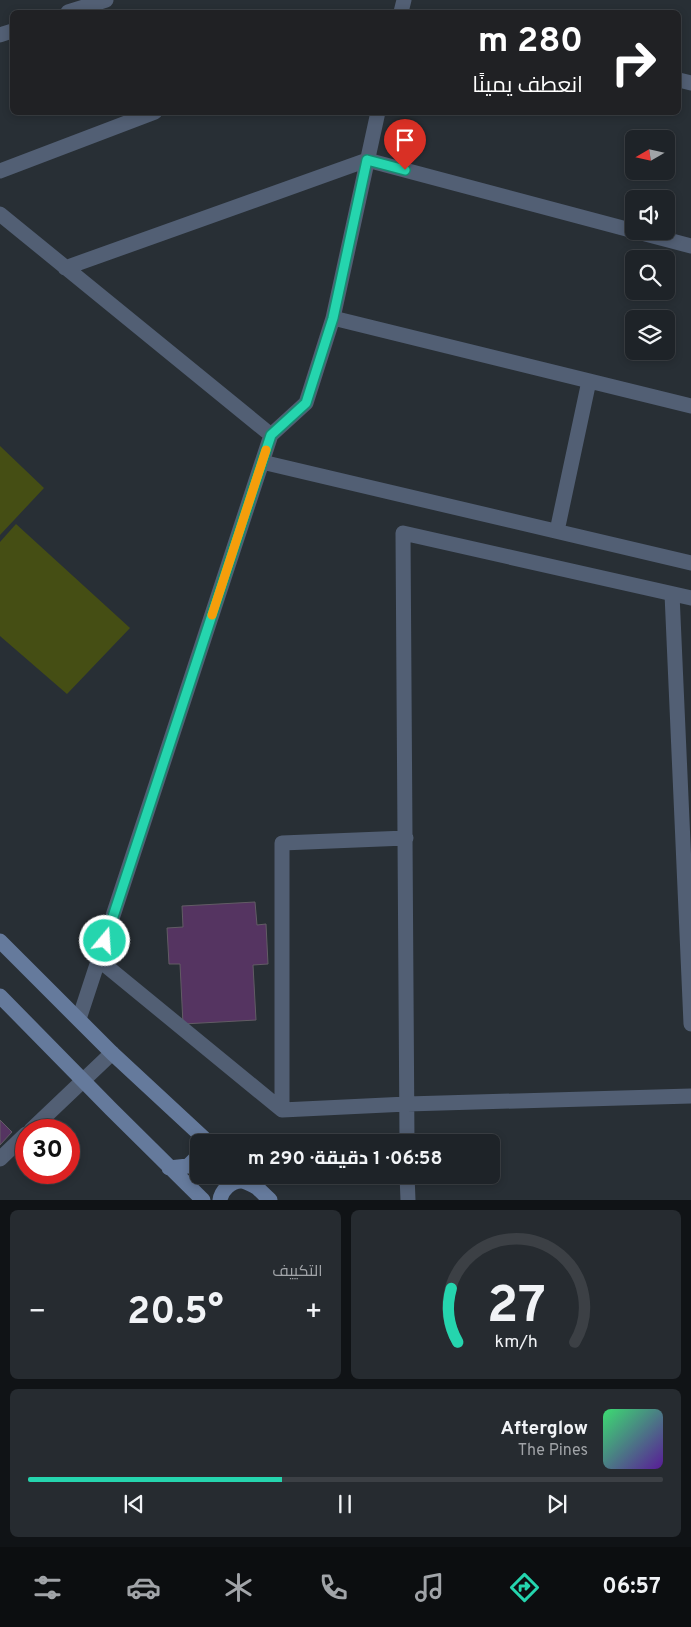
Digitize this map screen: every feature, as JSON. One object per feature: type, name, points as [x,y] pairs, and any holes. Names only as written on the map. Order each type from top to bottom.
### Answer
[{"type":"street","points":[[74,10],[106,0]]},
{"type":"street","points":[[0,171],[147,115]]},
{"type":"street","points":[[79,1019],[271,435],[306,403],[333,318],[377,115]]},
{"type":"street","points":[[65,268],[367,160],[625,229]]},
{"type":"street","points":[[0,214],[271,435]]},
{"type":"street","points":[[668,240],[691,246]]},
{"type":"street","points":[[333,318],[691,406]]},
{"type":"street","points":[[557,531],[589,381]]},
{"type":"street","points":[[262,462],[691,563]]},
{"type":"street","points":[[407,1134],[404,533],[691,598]]},
{"type":"street","points":[[672,594],[691,1024]]},
{"type":"street","points":[[282,1110],[282,843],[406,838]]},
{"type":"street","points":[[0,941],[195,1134]]},
{"type":"street","points":[[99,960],[282,1110],[407,1104],[691,1096]]},
{"type":"street","points":[[0,996],[169,1168],[203,1200]]},
{"type":"street","points":[[43,1119],[112,1053]]},
{"type":"street","points":[[0,1159],[15,1145]]},
{"type":"street","points":[[169,1168],[188,1166],[190,1164]]},
{"type":"street","points":[[220,1200],[220,1196],[230,1184],[241,1181],[256,1187]]},
{"type":"street","points":[[253,1184],[270,1200]]},
{"type":"street","points":[[408,1184],[408,1200]]},
{"type":"green space","points":[[0,446],[44,488],[0,535]]},
{"type":"green space","points":[[16,524],[130,628],[67,694],[0,636],[0,542]]},
{"type":"building","points":[[255,902],[257,925],[266,924],[268,964],[253,965],[256,1020],[183,1024],[180,964],[169,964],[167,928],[183,927],[182,906]]},
{"type":"building","points":[[0,1120],[12,1132],[0,1145]]},
{"type":"slow traffic","points":[[212,615],[266,450]]},
{"type":"route","points":[[105,941],[271,435],[306,403],[333,318],[367,160],[405,170]]}]
